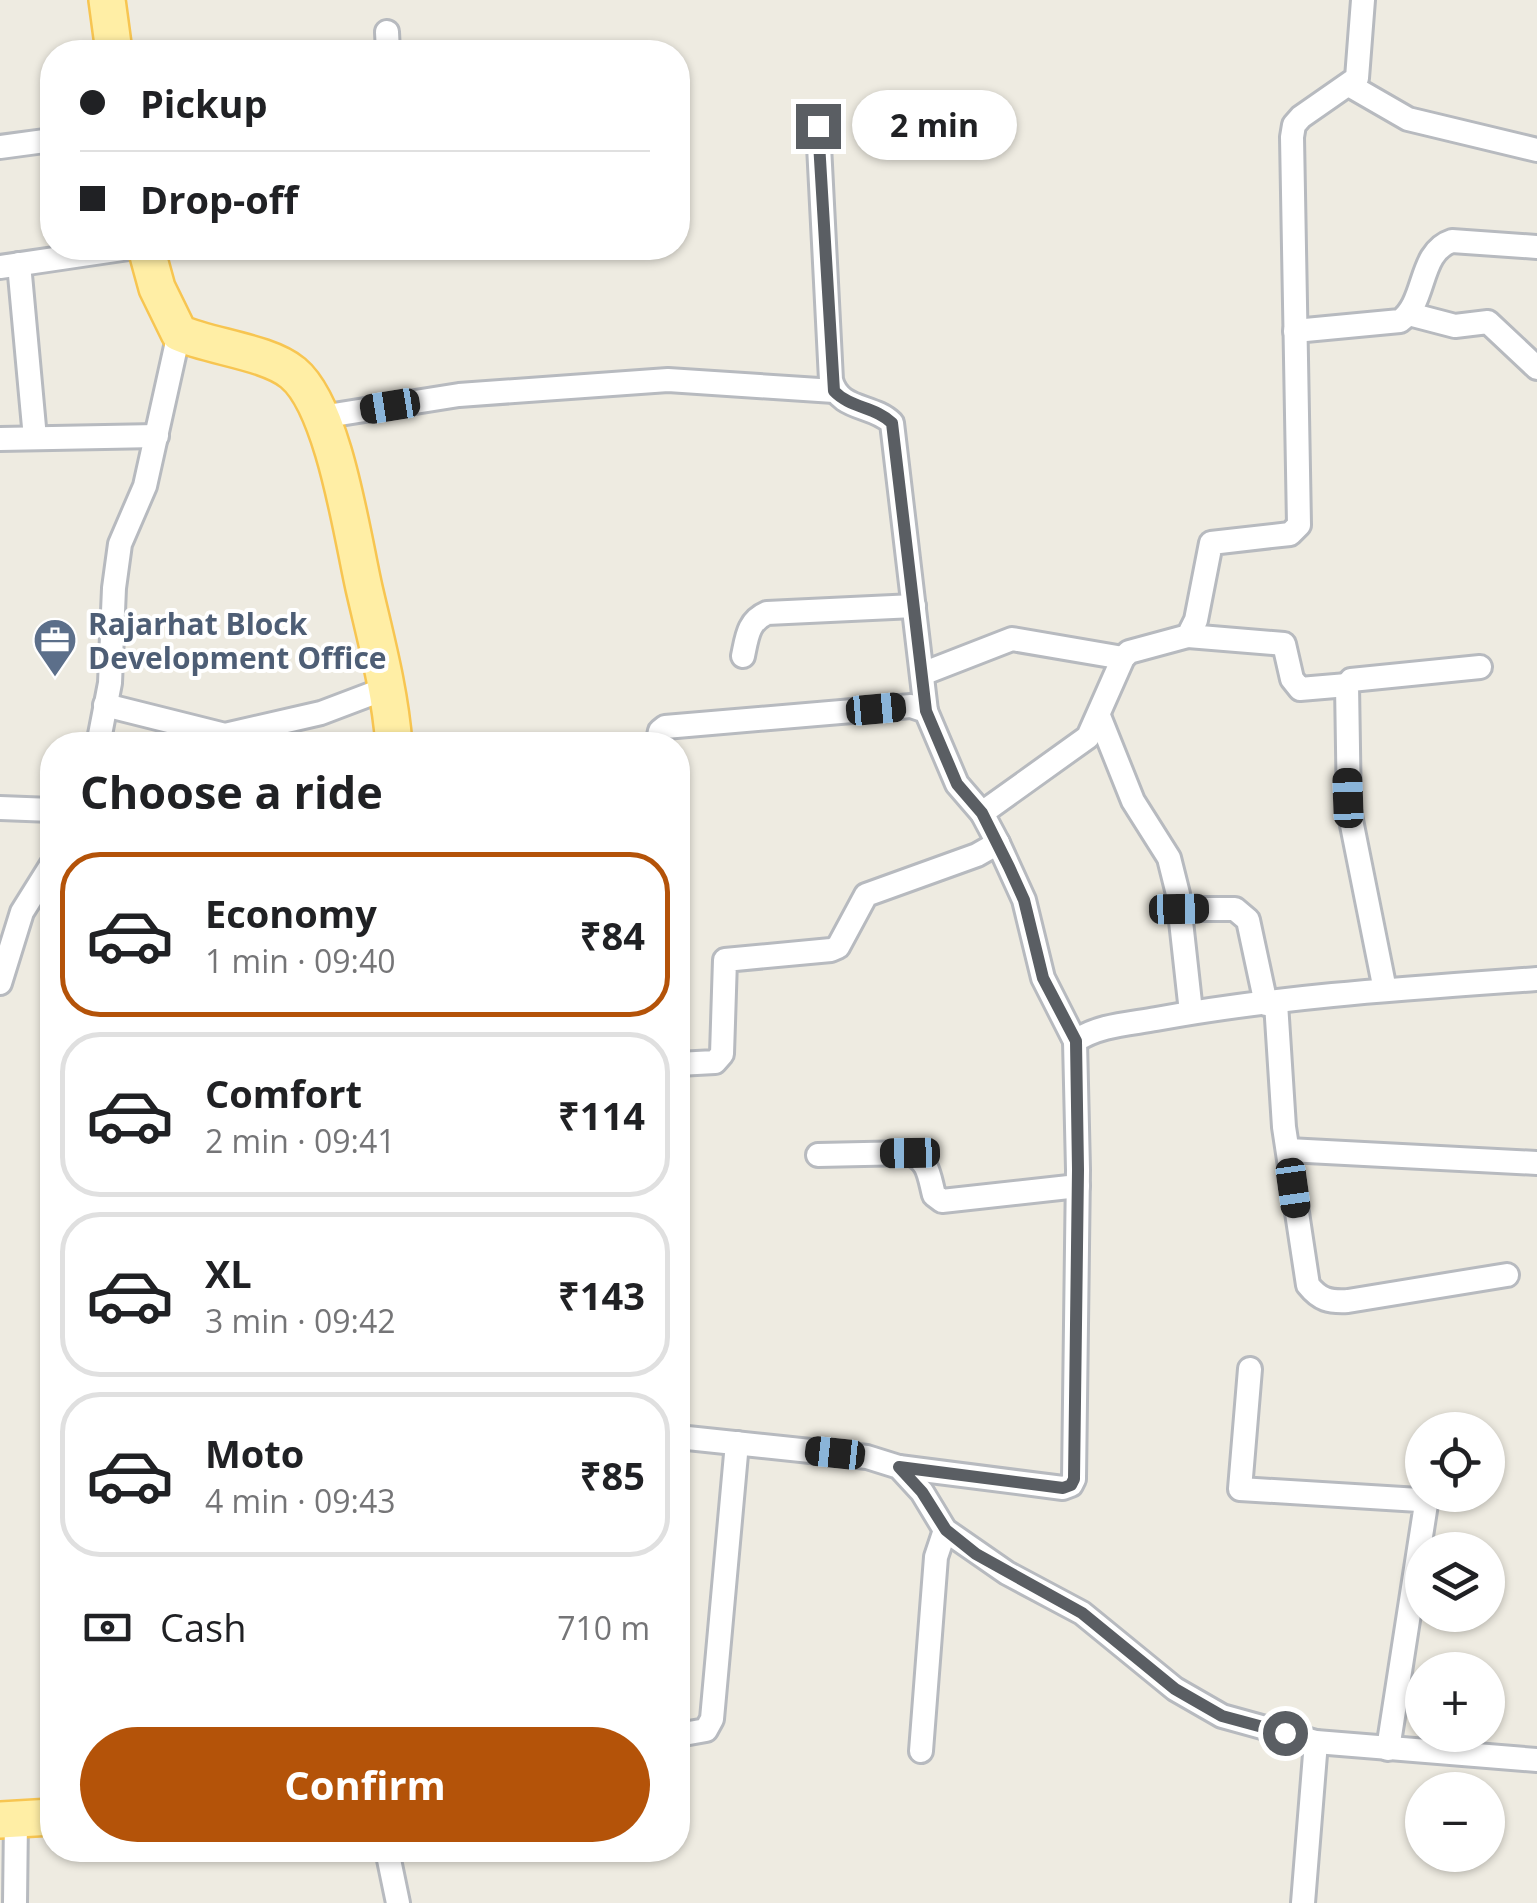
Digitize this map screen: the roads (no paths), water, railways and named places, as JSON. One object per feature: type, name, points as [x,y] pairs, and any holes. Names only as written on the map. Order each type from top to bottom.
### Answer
[{"type":"main road","points":[[107,0],[112,40]]},
{"type":"main road","points":[[152,260],[162,302],[178,332],[204,344],[272,361],[294,373],[321,417],[349,517],[387,688],[392,732]]},
{"type":"main road","points":[[8,1820],[40,1818]]},
{"type":"street","points":[[1188,636],[1196,620],[1210,543],[1290,534],[1299,525],[1292,137],[1294,124],[1349,85],[1360,69],[1364,0]]},
{"type":"street","points":[[1349,85],[1408,119],[1537,150]]},
{"type":"street","points":[[690,1438],[867,1457],[899,1467],[1063,1488],[1074,1479],[1076,1041],[1043,978],[1024,900],[982,813],[957,784],[926,711],[892,423],[842,400],[834,391],[818,126]]},
{"type":"street","points":[[0,147],[40,142]]},
{"type":"street","points":[[1295,331],[1400,321],[1410,314],[1440,245],[1452,241],[1537,247]]},
{"type":"street","points":[[35,438],[9,265],[53,260]]},
{"type":"street","points":[[1410,314],[1455,326],[1488,322],[1537,368]]},
{"type":"street","points":[[100,732],[113,653],[114,588],[120,544],[145,486],[178,332]]},
{"type":"street","points":[[321,417],[459,395],[668,380],[834,391]]},
{"type":"street","points":[[0,439],[157,436]]},
{"type":"street","points":[[742,656],[748,630],[767,613],[914,606]]},
{"type":"street","points":[[982,813],[1088,737],[1122,658],[1129,652],[1188,636],[1284,644],[1292,679],[1300,688],[1480,667]]},
{"type":"street","points":[[922,674],[1012,639],[1122,658]]},
{"type":"street","points":[[1346,685],[1349,810],[1385,990]]},
{"type":"street","points":[[238,732],[321,713],[387,688]]},
{"type":"street","points":[[105,704],[213,732]]},
{"type":"street","points":[[660,732],[665,728],[911,706],[926,711]]},
{"type":"street","points":[[1099,716],[1133,801],[1168,858],[1179,909],[1191,1012]]},
{"type":"street","points":[[0,808],[40,810]]},
{"type":"street","points":[[690,1063],[720,1059],[725,960],[831,950],[838,946],[866,894],[977,855],[998,843]]},
{"type":"street","points":[[0,982],[22,912],[40,883]]},
{"type":"street","points":[[1179,909],[1235,909],[1248,920],[1271,1004],[1308,1285],[1316,1295],[1329,1302],[1348,1301],[1508,1275]]},
{"type":"street","points":[[1076,1041],[1094,1030],[1191,1012],[1385,990],[1537,979]]},
{"type":"street","points":[[1288,1150],[1537,1163]]},
{"type":"street","points":[[818,1155],[910,1153],[922,1158],[934,1195],[942,1201],[1078,1186]]},
{"type":"street","points":[[1250,1370],[1240,1489],[1418,1500],[1426,1504],[1388,1748]]},
{"type":"street","points":[[690,1733],[706,1730],[712,1718],[737,1443]]},
{"type":"street","points":[[899,1467],[922,1492],[946,1530],[1007,1573],[1082,1613],[1175,1689],[1222,1716],[1316,1742],[1537,1760]]},
{"type":"street","points":[[922,1751],[936,1557],[946,1530]]},
{"type":"street","points":[[1303,1903],[1316,1742]]},
{"type":"street","points":[[8,1820],[15,1903]]},
{"type":"street","points":[[389,1862],[398,1903]]},
{"type":"place","name":"Rajarhat Block Development Office","points":[[55,678]]}]
